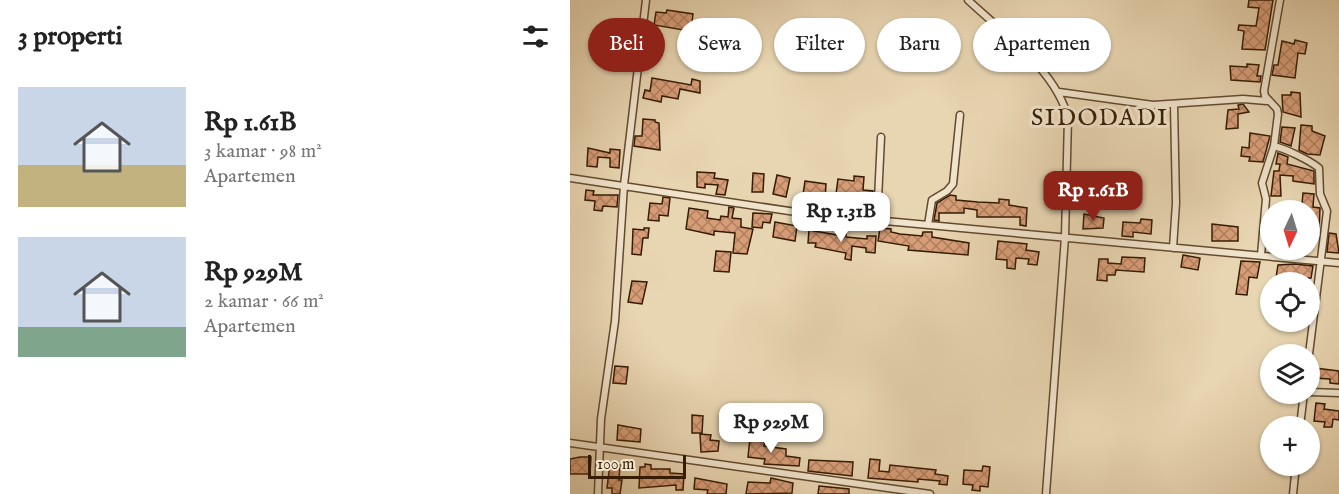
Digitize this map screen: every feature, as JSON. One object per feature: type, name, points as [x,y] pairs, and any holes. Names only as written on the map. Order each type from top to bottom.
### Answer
[{"type":"street","points":[[598,494],[600,447],[615,321],[624,185],[646,0]]},
{"type":"street","points":[[968,0],[1039,67],[1059,92],[1064,102],[1069,132],[1065,237],[1046,494]]},
{"type":"street","points":[[1267,101],[1264,91],[1280,0]]},
{"type":"street","points":[[1059,92],[1143,104],[1174,105],[1244,99],[1267,101],[1275,106],[1278,114],[1274,146],[1262,183],[1265,200]]},
{"type":"street","points":[[1173,248],[1176,203],[1174,105]]},
{"type":"street","points":[[928,225],[932,200],[947,191],[952,184],[960,115]]},
{"type":"street","points":[[877,220],[881,137]]},
{"type":"street","points":[[1274,146],[1291,150],[1299,158],[1319,168],[1320,194],[1327,211],[1310,344]]},
{"type":"street","points":[[570,178],[809,214],[1260,255]]},
{"type":"street","points":[[1311,260],[1339,262]]},
{"type":"street","points":[[1320,392],[1339,393]]},
{"type":"street","points":[[570,443],[930,494]]},
{"type":"street","points":[[1293,494],[1295,476]]},
{"type":"building","points":[[1249,0],[1273,0],[1265,50],[1242,49],[1244,31],[1238,30],[1239,25],[1256,26],[1259,8],[1248,7]]},
{"type":"building","points":[[667,10],[693,14],[692,18],[677,18],[677,29],[665,27],[665,18],[655,18],[656,12],[666,13]]},
{"type":"building","points":[[1295,40],[1307,43],[1305,54],[1298,53],[1295,78],[1272,75],[1274,65],[1278,65],[1282,41],[1294,44]]},
{"type":"building","points":[[1247,64],[1259,65],[1257,76],[1261,76],[1260,82],[1231,80],[1230,66],[1247,67]]},
{"type":"building","points":[[652,78],[691,85],[692,79],[700,81],[700,93],[680,89],[678,99],[662,96],[661,102],[643,98],[645,90],[650,91]]},
{"type":"building","points":[[1291,92],[1300,93],[1301,117],[1283,112],[1282,95],[1291,95]]},
{"type":"building","points":[[1243,104],[1249,112],[1238,114],[1238,128],[1226,129],[1228,110],[1239,109],[1238,105]]},
{"type":"building","points":[[643,119],[655,120],[659,123],[660,150],[634,146],[635,136],[642,136]]},
{"type":"building","points":[[1301,125],[1312,126],[1312,131],[1325,136],[1320,155],[1307,154],[1299,150]]},
{"type":"building","points":[[1282,127],[1295,128],[1291,146],[1280,142]]},
{"type":"building","points":[[1250,133],[1270,136],[1263,162],[1249,161],[1250,157],[1241,156],[1242,147],[1249,148]]},
{"type":"building","points":[[588,148],[610,153],[610,149],[620,150],[619,168],[610,167],[610,158],[598,157],[597,167],[587,166]]},
{"type":"building","points":[[1278,153],[1288,157],[1287,164],[1314,171],[1314,184],[1293,181],[1293,176],[1280,175],[1281,196],[1271,196],[1274,171],[1279,171],[1280,164],[1276,164]]},
{"type":"building","points":[[697,172],[715,173],[714,178],[728,180],[725,195],[716,194],[718,185],[705,184],[705,188],[697,187]]},
{"type":"building","points":[[753,173],[764,174],[763,192],[752,192]]},
{"type":"building","points":[[777,175],[790,178],[786,197],[773,194]]},
{"type":"building","points":[[854,176],[864,177],[863,190],[873,191],[869,207],[863,206],[864,199],[851,198],[851,203],[845,203],[845,196],[836,194],[838,179],[854,181]]},
{"type":"building","points":[[805,181],[826,184],[825,200],[803,195]]},
{"type":"building","points":[[586,190],[594,191],[593,195],[618,195],[617,207],[603,206],[602,211],[594,210],[595,201],[585,200]]},
{"type":"building","points":[[1303,193],[1314,194],[1314,200],[1302,200]]},
{"type":"building","points":[[950,195],[956,196],[956,200],[978,202],[999,203],[999,199],[1009,200],[1009,205],[1027,208],[1026,226],[1020,225],[1020,217],[977,217],[977,210],[964,208],[964,213],[939,213],[939,221],[934,220],[937,203]]},
{"type":"building","points":[[663,197],[670,198],[668,216],[659,215],[659,221],[648,220],[650,203],[662,204]]},
{"type":"building","points":[[729,207],[734,208],[732,218],[741,219],[741,227],[753,229],[747,254],[733,253],[735,233],[714,231],[714,235],[686,229],[689,208],[708,211],[707,218],[720,220],[721,216],[728,217]]},
{"type":"building","points":[[753,213],[772,214],[770,223],[763,222],[762,228],[752,227]]},
{"type":"building","points":[[1084,214],[1104,218],[1103,228],[1083,229]]},
{"type":"building","points":[[1141,219],[1152,220],[1151,234],[1133,232],[1133,237],[1122,236],[1123,222],[1140,223]]},
{"type":"building","points":[[775,222],[797,226],[795,241],[773,237]]},
{"type":"building","points":[[1212,224],[1238,227],[1238,241],[1212,241]]},
{"type":"building","points":[[644,228],[649,228],[648,238],[643,238],[641,255],[632,254],[633,229],[644,230]]},
{"type":"building","points":[[880,228],[891,229],[891,232],[900,234],[922,236],[923,232],[932,232],[932,237],[969,243],[968,255],[908,250],[909,246],[878,241]]},
{"type":"building","points":[[809,230],[837,235],[837,232],[846,233],[846,237],[867,239],[867,236],[876,236],[875,253],[866,252],[866,248],[852,246],[851,260],[845,259],[846,253],[815,247],[816,243],[808,243]]},
{"type":"building","points":[[1329,233],[1336,234],[1339,253],[1327,252]]},
{"type":"building","points":[[998,241],[1027,244],[1026,250],[1039,252],[1037,265],[1028,264],[1029,259],[1016,258],[1015,269],[1007,268],[1007,260],[996,259]]},
{"type":"building","points":[[716,251],[731,252],[729,272],[714,271]]},
{"type":"building","points":[[1183,255],[1200,258],[1198,270],[1181,267]]},
{"type":"building","points":[[1122,257],[1145,258],[1144,272],[1116,270],[1115,275],[1107,275],[1107,281],[1097,280],[1099,259],[1108,259],[1108,263],[1121,264]]},
{"type":"building","points":[[1241,261],[1260,262],[1257,278],[1249,277],[1247,295],[1236,294]]},
{"type":"building","points":[[1278,265],[1313,266],[1312,272],[1277,272]]},
{"type":"building","points":[[632,281],[647,282],[642,304],[628,302]]},
{"type":"building","points":[[615,366],[628,367],[626,384],[613,383]]},
{"type":"building","points":[[1320,369],[1339,371],[1339,384],[1330,383],[1330,379],[1320,378]]},
{"type":"building","points":[[1316,404],[1325,404],[1324,409],[1339,411],[1339,420],[1333,419],[1332,427],[1324,427],[1325,422],[1320,422],[1320,416],[1315,416]]},
{"type":"building","points":[[692,415],[703,416],[702,433],[692,433]]},
{"type":"building","points":[[618,425],[641,429],[640,442],[617,440]]},
{"type":"building","points":[[700,434],[711,435],[710,440],[719,441],[718,451],[701,452]]},
{"type":"building","points":[[750,438],[765,439],[764,446],[786,449],[786,456],[800,458],[799,466],[764,464],[765,459],[748,457]]},
{"type":"building","points":[[591,457],[590,474],[570,474],[570,459]]},
{"type":"building","points":[[870,459],[880,460],[879,471],[889,472],[890,465],[936,470],[935,474],[948,476],[947,485],[939,484],[940,481],[918,479],[918,482],[868,478]]},
{"type":"building","points":[[809,460],[853,462],[852,476],[808,471]]},
{"type":"building","points":[[610,464],[620,465],[619,480],[622,480],[620,494],[612,494],[612,488],[607,488]]},
{"type":"building","points":[[645,464],[651,465],[651,469],[670,469],[670,473],[684,474],[683,490],[676,490],[676,485],[639,488],[640,467],[645,467]]},
{"type":"building","points":[[983,466],[990,467],[988,487],[980,486],[980,491],[972,490],[973,485],[963,484],[964,470],[982,471]]},
{"type":"building","points":[[695,478],[727,484],[726,494],[707,494],[708,490],[694,489]]},
{"type":"building","points":[[771,478],[793,483],[792,493],[746,494],[748,482],[770,483]]},
{"type":"building","points":[[819,486],[849,489],[849,494],[818,494]]},
{"type":"district","name":"SIDODADI","points":[[1100,117]]}]
